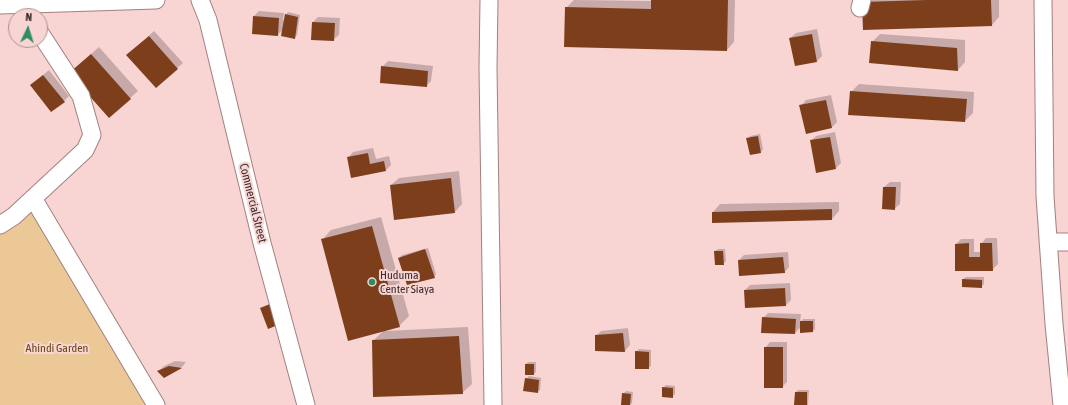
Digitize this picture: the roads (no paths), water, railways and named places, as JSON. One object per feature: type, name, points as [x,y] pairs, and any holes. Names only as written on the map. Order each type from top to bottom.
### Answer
[{"type":"street","points":[[48,9],[156,0]]},
{"type":"street","name":"Commercial Street","points":[[200,0],[208,20],[262,243],[306,405]]},
{"type":"street","points":[[488,0],[493,405]]},
{"type":"street","points":[[1043,0],[1048,242],[1062,405]]},
{"type":"street","points":[[0,5],[13,8]]},
{"type":"street","points":[[0,225],[14,216],[85,150],[92,135],[81,96],[48,44]]},
{"type":"street","points":[[33,198],[156,405]]},
{"type":"street","points":[[1048,242],[1068,242]]},
{"type":"place","name":"Huduma Center Siaya","points":[[372,282]]},
{"type":"park label","name":"Ahindi Garden","points":[[57,348]]}]
